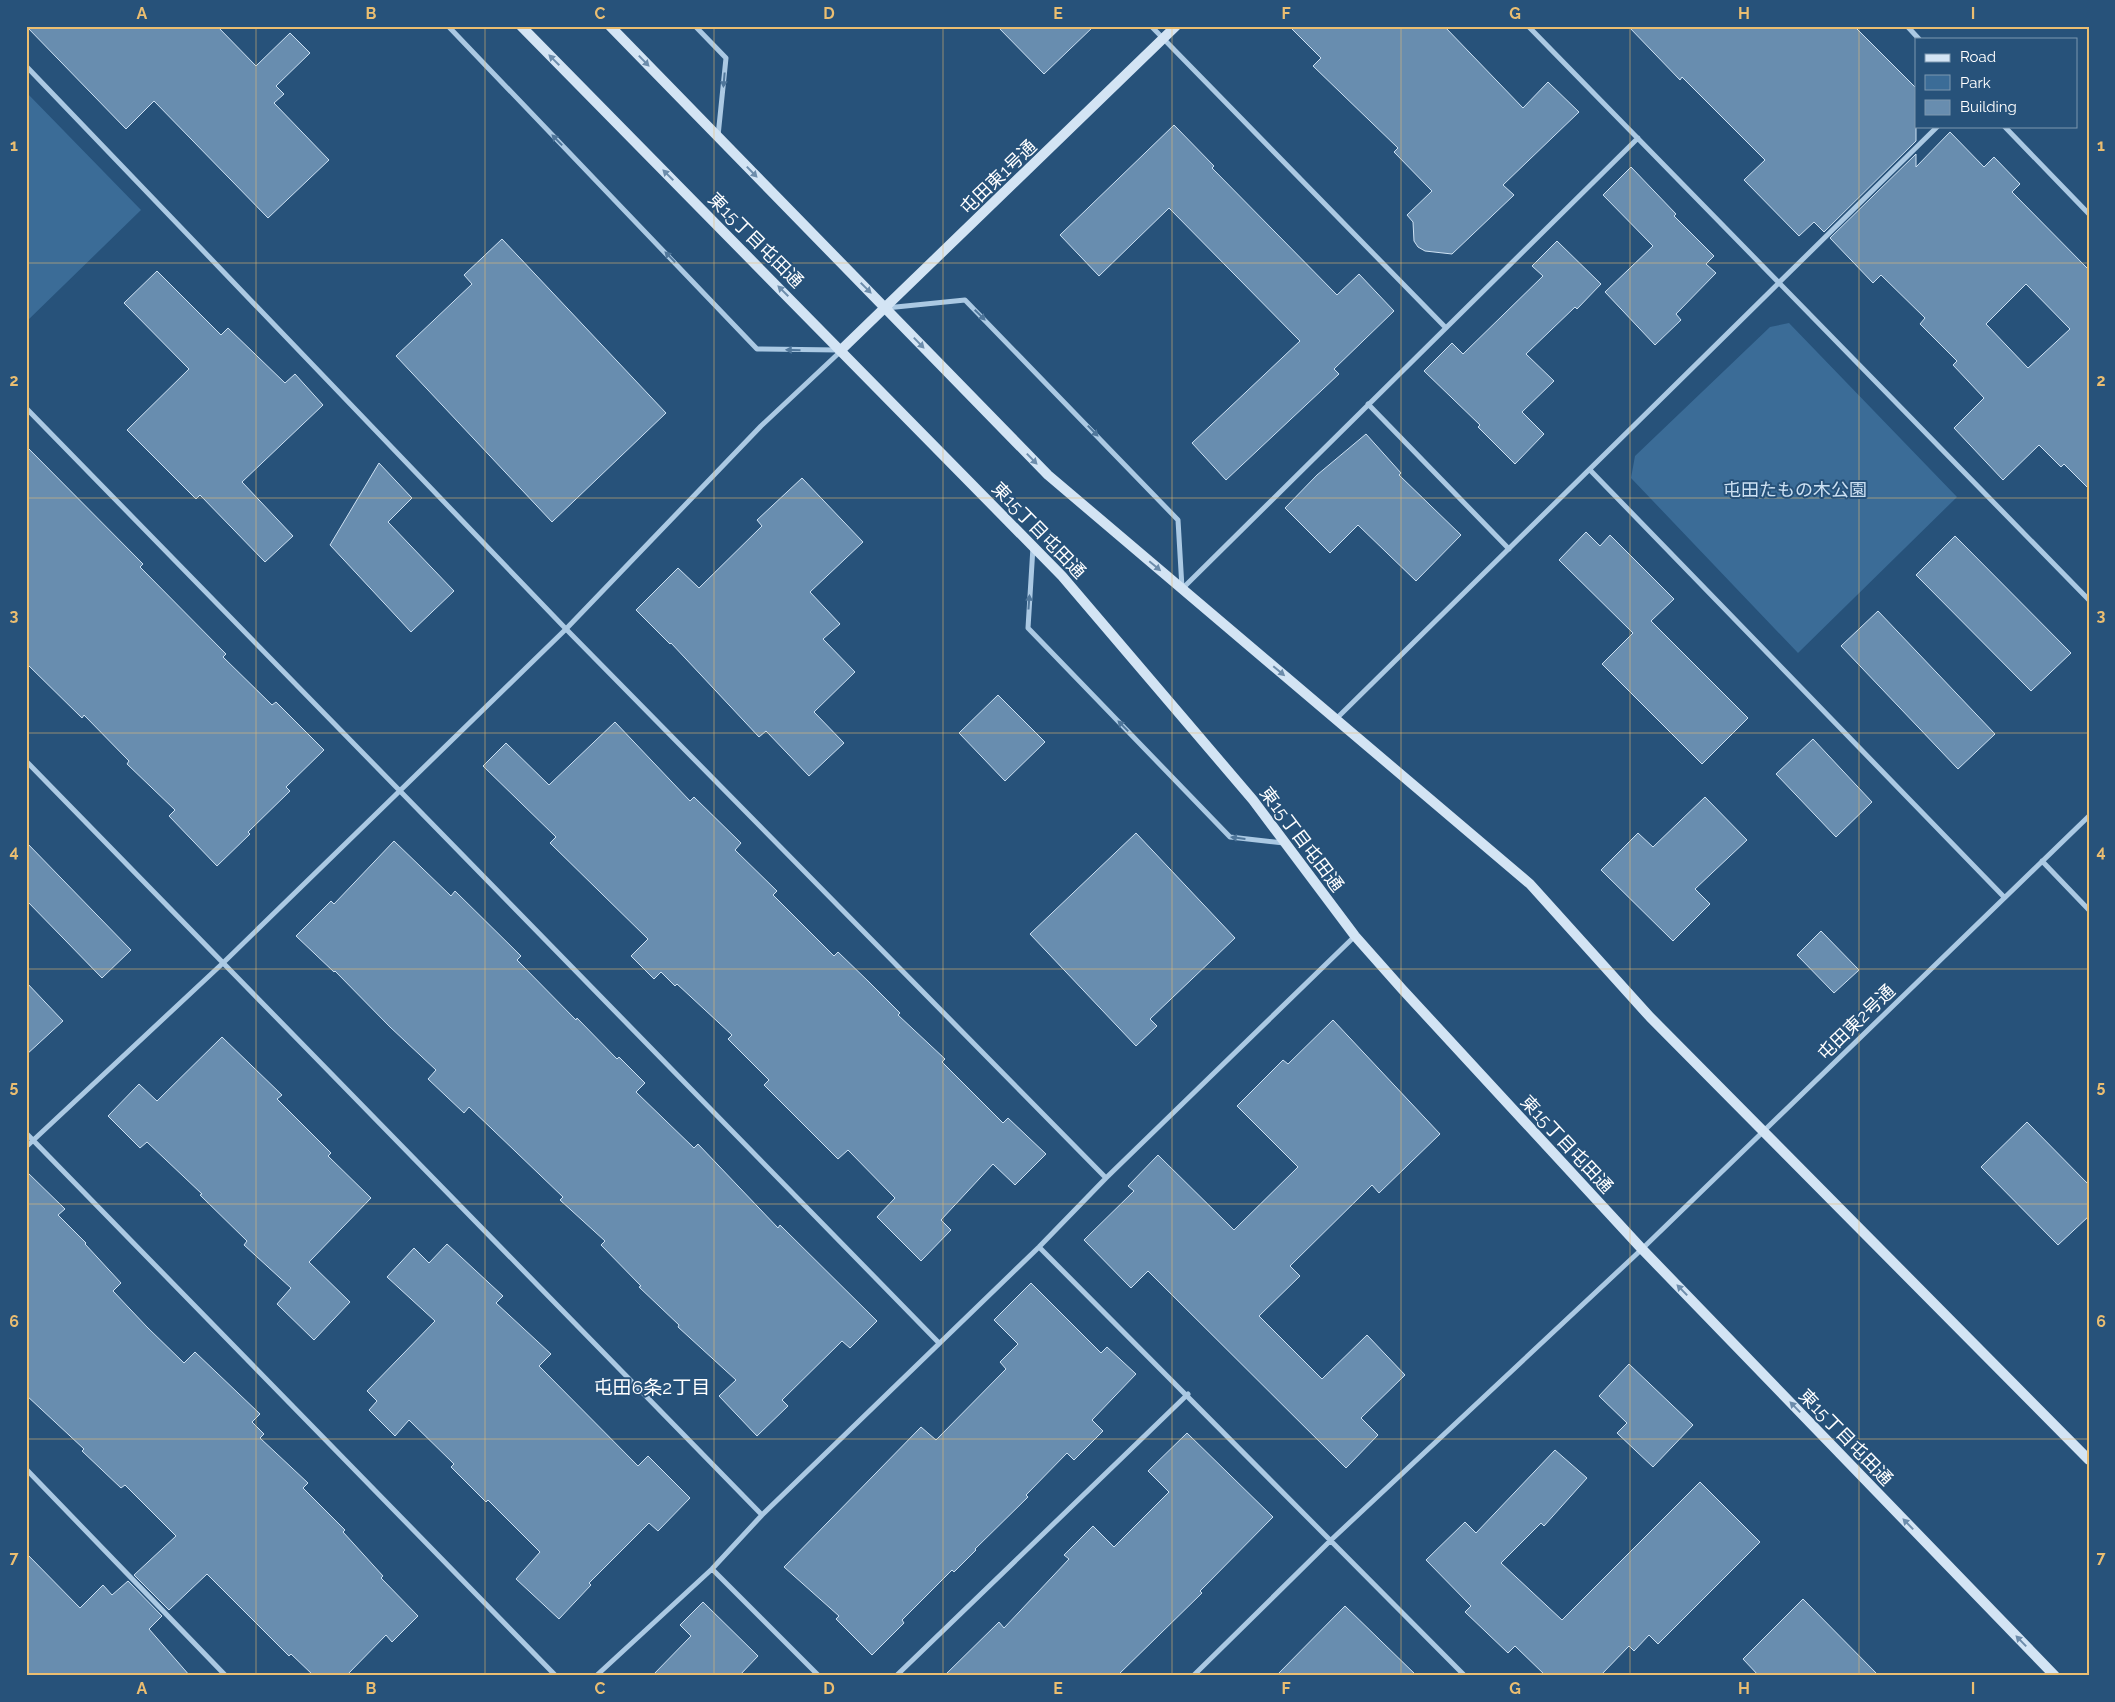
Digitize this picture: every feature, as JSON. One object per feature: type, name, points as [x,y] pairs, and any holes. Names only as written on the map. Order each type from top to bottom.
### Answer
[{"type":"street","points":[[448,26],[758,349],[841,350]]},
{"type":"street","name":"東15丁目屯田通","points":[[521,26],[1062,576],[1246,793],[1286,843],[1355,936],[1642,1249],[2054,1676]]},
{"type":"street","points":[[610,26],[1048,475],[1530,884],[1650,1017],[2089,1460]]},
{"type":"street","points":[[695,26],[726,58],[718,137]]},
{"type":"street","points":[[1150,26],[1446,328]]},
{"type":"street","name":"屯田東1号通","points":[[841,350],[1176,26]]},
{"type":"street","points":[[1528,26],[2089,600]]},
{"type":"street","points":[[1906,26],[1918,38]]},
{"type":"street","points":[[26,66],[566,629],[1106,1178]]},
{"type":"street","points":[[1336,719],[1936,128]]},
{"type":"street","points":[[2006,128],[2089,214]]},
{"type":"street","points":[[1182,589],[1638,138]]},
{"type":"street","points":[[885,308],[965,300],[1178,520],[1182,589]]},
{"type":"street","points":[[26,1147],[223,963],[566,629],[761,426],[841,350]]},
{"type":"street","points":[[1368,404],[1509,549]]},
{"type":"street","points":[[26,408],[939,1343]]},
{"type":"street","points":[[1590,470],[2004,897]]},
{"type":"street","points":[[1033,546],[1028,628],[1230,837],[1286,843]]},
{"type":"street","points":[[26,761],[762,1515]]},
{"type":"street","name":"屯田東2号通","points":[[1192,1676],[1330,1541],[1642,1249],[2089,816]]},
{"type":"street","points":[[2042,861],[2089,910]]},
{"type":"street","points":[[596,1676],[712,1568],[762,1515],[1039,1247],[1106,1178],[1355,936]]},
{"type":"street","points":[[26,1133],[556,1676]]},
{"type":"street","points":[[1039,1247],[1188,1394],[1330,1541],[1465,1676]]},
{"type":"street","points":[[896,1676],[1188,1394]]},
{"type":"street","points":[[26,1469],[226,1676]]},
{"type":"street","points":[[712,1568],[819,1676]]},
{"type":"green space","points":[[26,92],[141,210],[26,322]]},
{"type":"green space","name":"屯田たもの木公園","points":[[1789,323],[1957,497],[1798,653],[1631,478],[1635,456],[1770,327]]},
{"type":"building","points":[[26,26],[217,26],[256,66],[290,33],[310,53],[276,86],[284,94],[274,103],[329,160],[268,218],[154,101],[126,129]]},
{"type":"building","points":[[997,26],[1094,26],[1044,74]]},
{"type":"building","points":[[1289,26],[1444,26],[1523,108],[1548,82],[1579,112],[1503,185],[1514,195],[1452,254],[1425,251],[1418,247],[1414,241],[1413,222],[1407,215],[1432,191],[1394,152],[1398,148],[1313,66],[1321,58]]},
{"type":"building","points":[[1628,26],[1854,26],[1915,87],[1916,141],[1824,232],[1814,222],[1799,236],[1744,180],[1765,160],[1682,77],[1680,80]]},
{"type":"building","points":[[1174,125],[1214,166],[1212,168],[1337,295],[1359,274],[1394,311],[1334,369],[1339,374],[1226,480],[1192,443],[1300,341],[1169,208],[1099,276],[1060,235]]},
{"type":"building","points":[[1950,132],[1984,167],[1994,157],[2020,184],[2012,192],[2089,270],[2089,489],[2064,464],[2061,467],[2039,445],[2003,480],[1954,428],[1984,398],[1953,365],[1957,361],[1920,324],[1925,318],[1881,275],[1873,283],[1830,238],[1916,154],[1916,167]],"holes":[[[2026,284],[2070,329],[2028,368],[1986,324]]]},
{"type":"building","points":[[1631,167],[1676,214],[1674,216],[1714,256],[1706,264],[1716,273],[1676,314],[1681,320],[1655,345],[1605,292],[1653,246],[1603,195]]},
{"type":"building","points":[[502,239],[666,413],[552,522],[396,356],[472,284],[464,275]]},
{"type":"building","points":[[1557,241],[1601,284],[1577,309],[1575,307],[1526,354],[1554,381],[1522,412],[1544,434],[1515,464],[1478,427],[1480,425],[1424,371],[1452,343],[1463,354],[1543,276],[1532,266]]},
{"type":"building","points":[[157,271],[221,335],[228,328],[285,383],[295,374],[323,405],[242,482],[293,536],[265,562],[200,495],[196,499],[127,430],[189,369],[124,303]]},
{"type":"building","points":[[1366,434],[1401,473],[1399,475],[1461,535],[1416,581],[1358,525],[1330,553],[1285,508],[1317,475]]},
{"type":"building","points":[[26,446],[143,564],[140,567],[226,654],[223,657],[272,705],[276,702],[324,750],[286,787],[290,791],[248,832],[250,834],[217,866],[169,816],[175,810],[127,764],[129,761],[84,715],[82,718],[26,663]]},
{"type":"building","points":[[379,463],[412,498],[388,522],[454,591],[411,632],[330,545]]},
{"type":"building","points":[[802,478],[863,542],[810,592],[840,624],[823,639],[855,672],[814,712],[844,743],[809,776],[766,731],[759,737],[671,643],[636,610],[678,568],[699,588],[762,526],[757,520]]},
{"type":"building","points":[[1586,532],[1600,546],[1610,535],[1674,599],[1651,621],[1748,718],[1702,764],[1602,664],[1633,633],[1559,560]]},
{"type":"building","points":[[1955,536],[2071,653],[2031,691],[1916,575]]},
{"type":"building","points":[[1878,611],[1995,734],[1958,769],[1841,646]]},
{"type":"building","points":[[998,695],[1045,742],[1005,781],[959,733]]},
{"type":"building","points":[[615,722],[690,801],[694,797],[741,843],[735,850],[777,891],[773,895],[834,956],[838,952],[869,982],[900,1013],[898,1015],[945,1059],[942,1062],[1003,1123],[1008,1118],[1046,1154],[1015,1185],[993,1164],[941,1220],[951,1230],[921,1261],[877,1217],[895,1198],[848,1150],[838,1159],[764,1085],[769,1080],[728,1039],[732,1035],[677,984],[675,986],[661,972],[654,979],[631,956],[648,939],[550,843],[556,837],[483,766],[506,743],[549,785]]},
{"type":"building","points":[[1813,739],[1872,802],[1836,837],[1776,774]]},
{"type":"building","points":[[1705,797],[1747,840],[1695,889],[1710,904],[1673,941],[1601,870],[1638,833],[1653,847]]},
{"type":"building","points":[[1136,833],[1235,938],[1150,1019],[1157,1026],[1136,1046],[1030,934]]},
{"type":"building","points":[[394,841],[451,896],[455,891],[521,956],[517,960],[576,1020],[577,1018],[617,1059],[619,1057],[645,1083],[636,1092],[694,1148],[698,1144],[778,1228],[780,1225],[877,1321],[850,1348],[842,1341],[782,1400],[788,1406],[757,1436],[719,1396],[736,1380],[678,1327],[679,1325],[639,1287],[641,1286],[601,1245],[605,1241],[560,1200],[563,1197],[469,1107],[464,1113],[428,1079],[436,1070],[335,971],[296,936],[331,901],[334,904]]},
{"type":"building","points":[[26,842],[131,950],[102,978],[26,900]]},
{"type":"building","points":[[1821,931],[1859,970],[1834,993],[1797,955]]},
{"type":"building","points":[[26,982],[63,1021],[26,1055]]},
{"type":"building","points":[[1333,1020],[1440,1134],[1379,1193],[1372,1185],[1290,1266],[1300,1276],[1259,1316],[1322,1379],[1367,1335],[1405,1375],[1361,1418],[1378,1435],[1346,1468],[1148,1271],[1131,1288],[1084,1240],[1134,1191],[1128,1186],[1158,1155],[1234,1230],[1298,1167],[1237,1106],[1283,1060],[1288,1064]]},
{"type":"building","points":[[222,1037],[282,1095],[277,1099],[331,1153],[328,1156],[371,1198],[309,1262],[350,1302],[314,1340],[277,1304],[291,1288],[244,1245],[247,1241],[200,1195],[202,1194],[147,1142],[140,1148],[108,1116],[139,1084],[157,1101]]},
{"type":"building","points":[[2027,1122],[2089,1185],[2089,1216],[2058,1245],[1981,1167]]},
{"type":"building","points":[[26,1171],[65,1209],[58,1215],[86,1243],[121,1283],[113,1291],[147,1327],[184,1363],[195,1352],[260,1414],[252,1422],[264,1434],[260,1438],[308,1483],[303,1488],[345,1530],[343,1532],[383,1576],[381,1578],[418,1616],[392,1642],[386,1635],[346,1676],[314,1676],[291,1654],[289,1656],[207,1574],[169,1610],[134,1575],[176,1536],[125,1485],[121,1488],[82,1451],[84,1449],[26,1395]]},
{"type":"building","points":[[447,1244],[503,1296],[496,1303],[551,1354],[539,1366],[638,1466],[648,1456],[690,1498],[658,1531],[649,1523],[589,1583],[591,1585],[559,1619],[516,1579],[540,1552],[488,1500],[486,1502],[451,1467],[454,1464],[409,1420],[395,1436],[369,1410],[377,1401],[367,1391],[435,1321],[387,1277],[414,1248],[429,1263]]},
{"type":"building","points":[[1031,1283],[1101,1353],[1107,1347],[1136,1374],[1092,1420],[1103,1431],[1074,1460],[1067,1453],[1026,1495],[1028,1497],[976,1550],[954,1572],[952,1570],[902,1620],[904,1623],[872,1655],[836,1619],[839,1616],[784,1567],[921,1427],[936,1440],[1006,1369],[1000,1362],[1018,1344],[994,1320]]},
{"type":"building","points":[[1629,1364],[1693,1425],[1653,1467],[1617,1433],[1627,1423],[1599,1396]]},
{"type":"building","points":[[1187,1433],[1273,1517],[1200,1591],[1202,1593],[1117,1676],[944,1676],[999,1622],[1004,1628],[1069,1559],[1064,1555],[1093,1526],[1114,1547],[1169,1492],[1148,1471]]},
{"type":"building","points":[[1555,1450],[1587,1478],[1544,1526],[1541,1523],[1501,1563],[1562,1620],[1700,1482],[1760,1542],[1658,1644],[1649,1635],[1634,1651],[1629,1646],[1600,1676],[1546,1676],[1515,1646],[1508,1653],[1465,1612],[1471,1606],[1426,1560],[1465,1522],[1476,1533]]},
{"type":"building","points":[[26,1553],[80,1608],[103,1585],[112,1595],[128,1581],[162,1616],[149,1629],[190,1676],[26,1676]]},
{"type":"building","points":[[1803,1599],[1879,1676],[1759,1676],[1743,1659]]},
{"type":"building","points":[[703,1602],[758,1656],[739,1676],[652,1676],[691,1636],[680,1625]]},
{"type":"building","points":[[1345,1606],[1417,1676],[1276,1676]]},
{"type":"district","name":"屯田6条2丁目","points":[[652,1387]]}]
